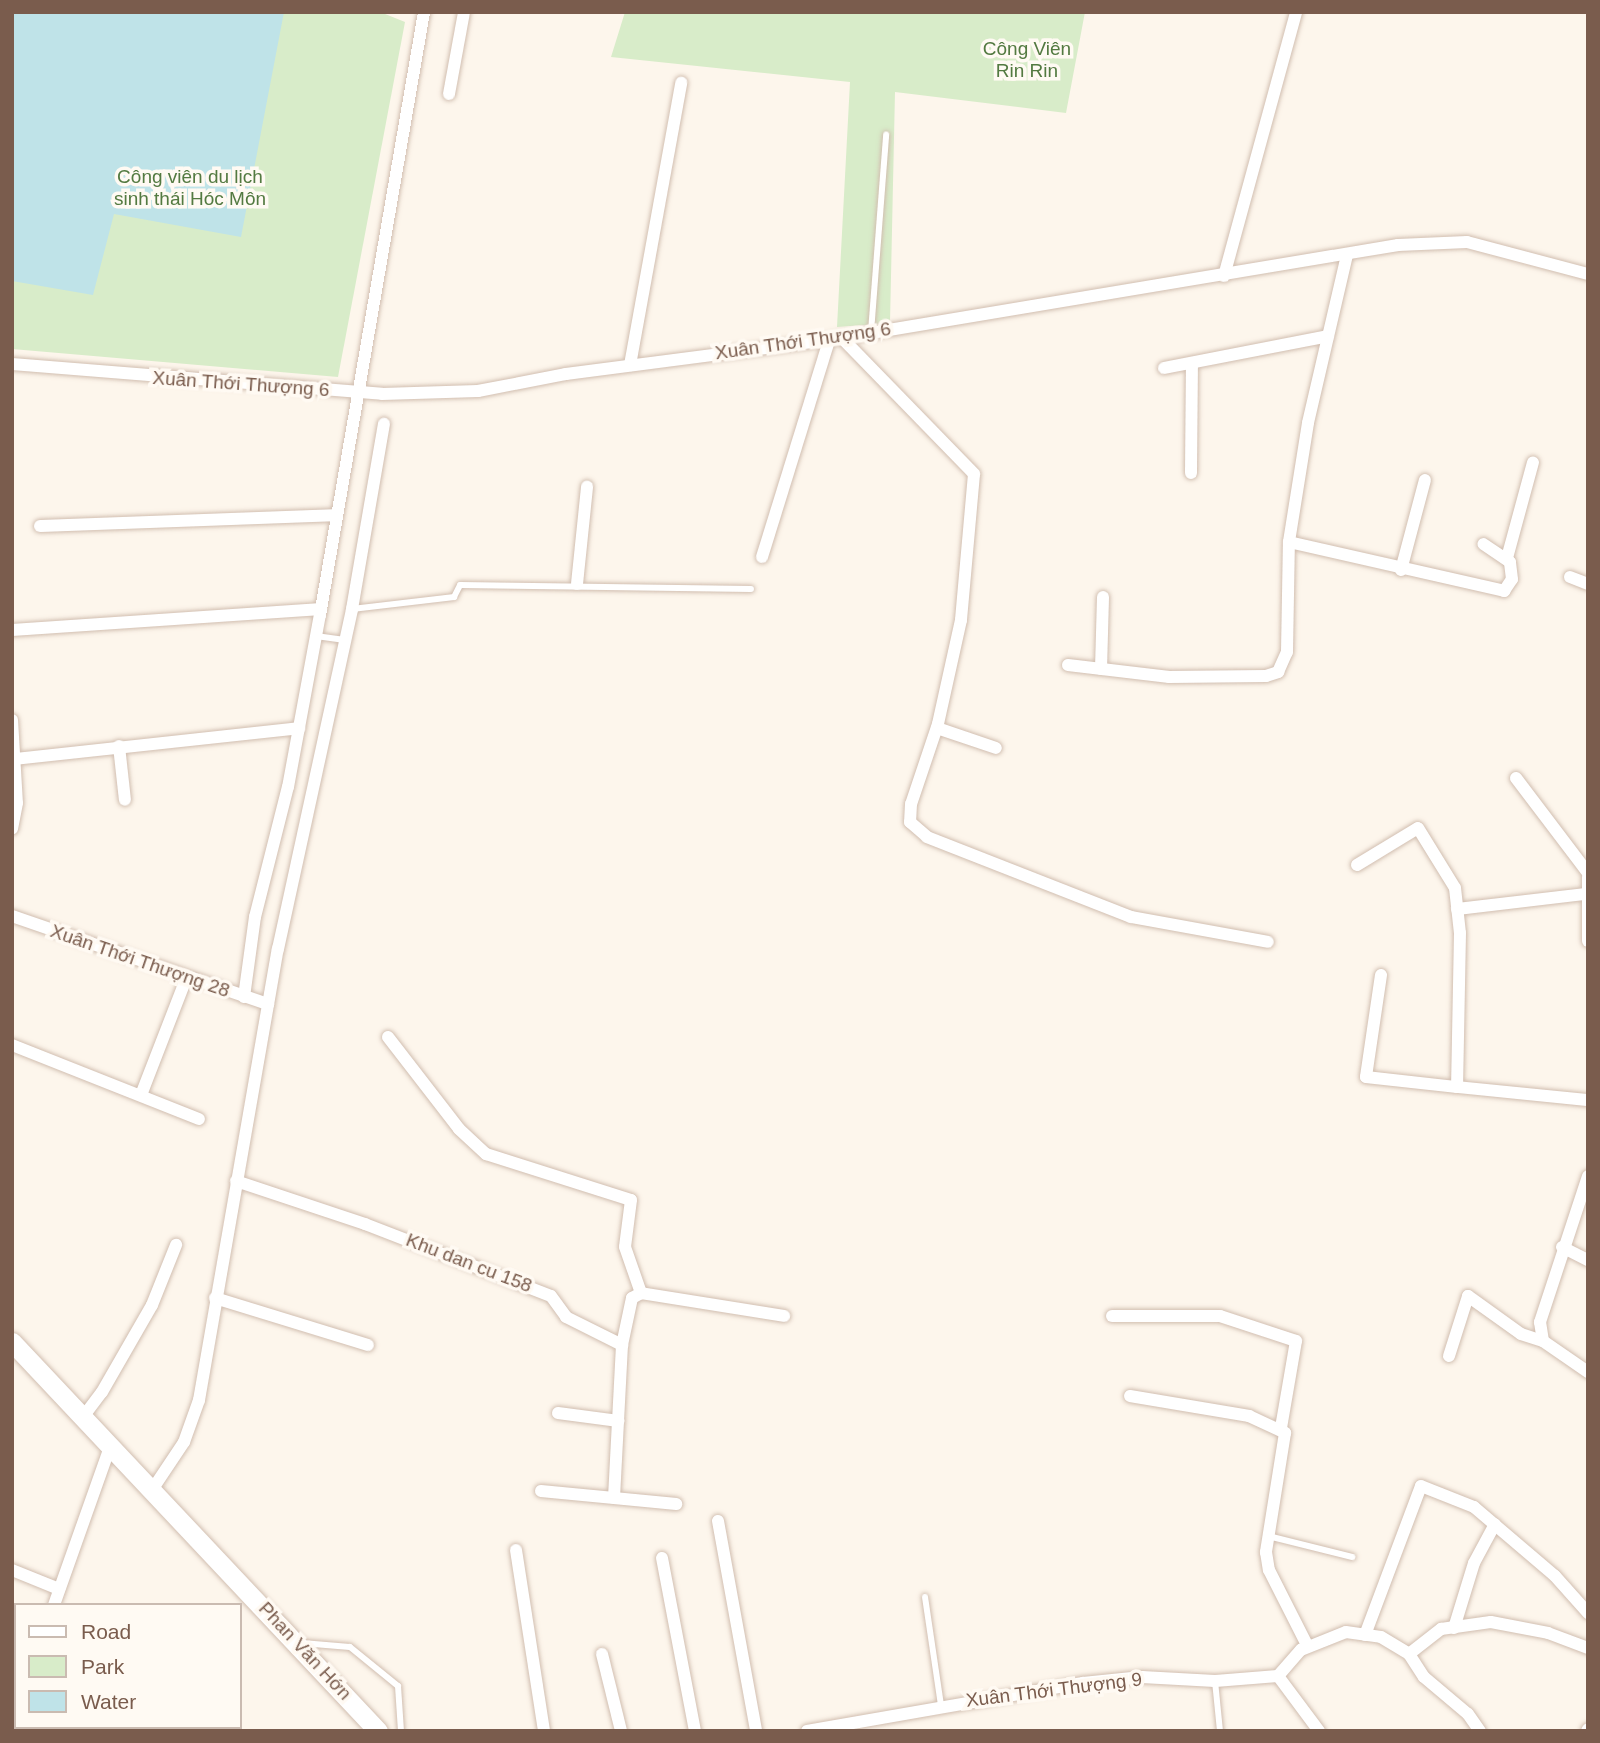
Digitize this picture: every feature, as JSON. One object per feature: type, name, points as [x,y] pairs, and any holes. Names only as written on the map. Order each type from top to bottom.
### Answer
[{"type":"main road","points":[[12,1342],[110,1447]]},
{"type":"main road","name":"Phan Văn Hớn","points":[[110,1447],[297,1642],[378,1731]]},
{"type":"street","points":[[244,997],[256,917],[299,728],[321,609],[334,515],[424,12]]},
{"type":"street","points":[[449,94],[464,12]]},
{"type":"street","points":[[1224,276],[1296,12]]},
{"type":"street","points":[[630,365],[681,83]]},
{"type":"street","name":"Xuân Thới Thượng 6","points":[[12,364],[357,391],[478,391],[630,365],[835,338],[1347,254],[1467,242],[1588,274]]},
{"type":"street","points":[[1068,665],[1169,677],[1266,676],[1278,671],[1287,652],[1289,542],[1308,423],[1347,254]]},
{"type":"street","points":[[1164,368],[1328,336]]},
{"type":"street","points":[[762,557],[835,338],[974,474],[961,620],[937,727],[911,804],[910,822],[927,837],[1131,918],[1268,942]]},
{"type":"street","points":[[1191,473],[1192,363]]},
{"type":"street","points":[[148,1485],[184,1442],[200,1400],[215,1298],[268,1004],[352,609],[384,424]]},
{"type":"street","points":[[1289,542],[1504,592],[1512,579],[1507,558],[1533,462]]},
{"type":"street","points":[[1401,570],[1425,480]]},
{"type":"street","points":[[577,584],[587,487]]},
{"type":"street","points":[[40,526],[334,515]]},
{"type":"street","points":[[1483,544],[1507,558]]},
{"type":"street","points":[[1570,577],[1588,584]]},
{"type":"street","points":[[1101,669],[1103,597]]},
{"type":"street","points":[[12,630],[321,609]]},
{"type":"street","points":[[12,720],[17,803],[12,829]]},
{"type":"street","points":[[937,727],[996,748]]},
{"type":"street","points":[[15,759],[299,728]]},
{"type":"street","points":[[119,746],[125,800]]},
{"type":"street","points":[[1516,778],[1588,875],[1584,894],[1588,941]]},
{"type":"street","points":[[1357,865],[1418,828],[1455,888],[1457,1087]]},
{"type":"street","points":[[1457,909],[1584,894]]},
{"type":"street","name":"Xuân Thới Thượng 28","points":[[12,916],[186,979],[268,1004]]},
{"type":"street","points":[[1381,975],[1367,1077],[1588,1100]]},
{"type":"street","points":[[141,1095],[186,979]]},
{"type":"street","points":[[388,1037],[459,1129],[486,1154],[631,1200],[625,1247],[640,1293]]},
{"type":"street","points":[[12,1045],[199,1119]]},
{"type":"street","points":[[1543,1342],[1544,1302],[1588,1177]]},
{"type":"street","name":"Khu dan cu 158","points":[[236,1181],[365,1223],[551,1296],[566,1317],[622,1345]]},
{"type":"street","points":[[83,1417],[102,1392],[152,1305],[176,1245]]},
{"type":"street","points":[[1562,1247],[1588,1260]]},
{"type":"street","points":[[614,1498],[622,1345],[632,1298],[640,1293],[784,1315]]},
{"type":"street","points":[[1449,1356],[1468,1296],[1521,1334],[1543,1342],[1588,1372]]},
{"type":"street","points":[[215,1298],[368,1345]]},
{"type":"street","points":[[1112,1316],[1220,1316],[1296,1340],[1281,1428],[1286,1439],[1268,1536],[1269,1570],[1308,1647]]},
{"type":"street","points":[[1130,1396],[1249,1416],[1281,1428]]},
{"type":"street","points":[[558,1413],[618,1421]]},
{"type":"street","points":[[55,1603],[110,1447]]},
{"type":"street","points":[[1365,1635],[1422,1486],[1474,1507],[1555,1576],[1588,1613]]},
{"type":"street","points":[[541,1491],[676,1504]]},
{"type":"street","points":[[718,1521],[756,1731]]},
{"type":"street","points":[[1454,1628],[1474,1563],[1495,1524]]},
{"type":"street","points":[[516,1550],[544,1731]]},
{"type":"street","points":[[662,1558],[695,1731]]},
{"type":"street","points":[[12,1570],[60,1589]]},
{"type":"street","points":[[1409,1654],[1441,1629],[1491,1622],[1548,1633],[1588,1648]]},
{"type":"street","points":[[1319,1731],[1278,1676],[1308,1647],[1346,1632],[1381,1637],[1409,1654],[1424,1677],[1468,1714],[1479,1731]]},
{"type":"street","points":[[602,1654],[621,1731]]},
{"type":"street","name":"Xuân Thới Thượng 9","points":[[807,1731],[941,1704],[1142,1677],[1215,1681],[1278,1676]]},
{"type":"lane","points":[[871,332],[886,135]]},
{"type":"lane","points":[[352,609],[454,597],[460,585],[577,584],[751,589]]},
{"type":"lane","points":[[316,636],[345,640]]},
{"type":"lane","points":[[1268,1536],[1352,1558]]},
{"type":"lane","points":[[925,1597],[941,1704]]},
{"type":"lane","points":[[297,1642],[350,1647],[398,1686],[401,1731]]},
{"type":"lane","points":[[1215,1681],[1220,1731]]},
{"type":"green space","name":"Công viên du lịch sinh thái Hóc Môn","points":[[12,12],[380,12],[405,22],[338,377],[12,349]]},
{"type":"green space","name":"Công Viên Rin Rin","points":[[625,12],[1085,12],[1066,113],[895,92],[890,323],[837,327],[850,82],[611,57]]},
{"type":"water","points":[[12,12],[284,12],[241,237],[114,214],[93,295],[12,281]]}]
